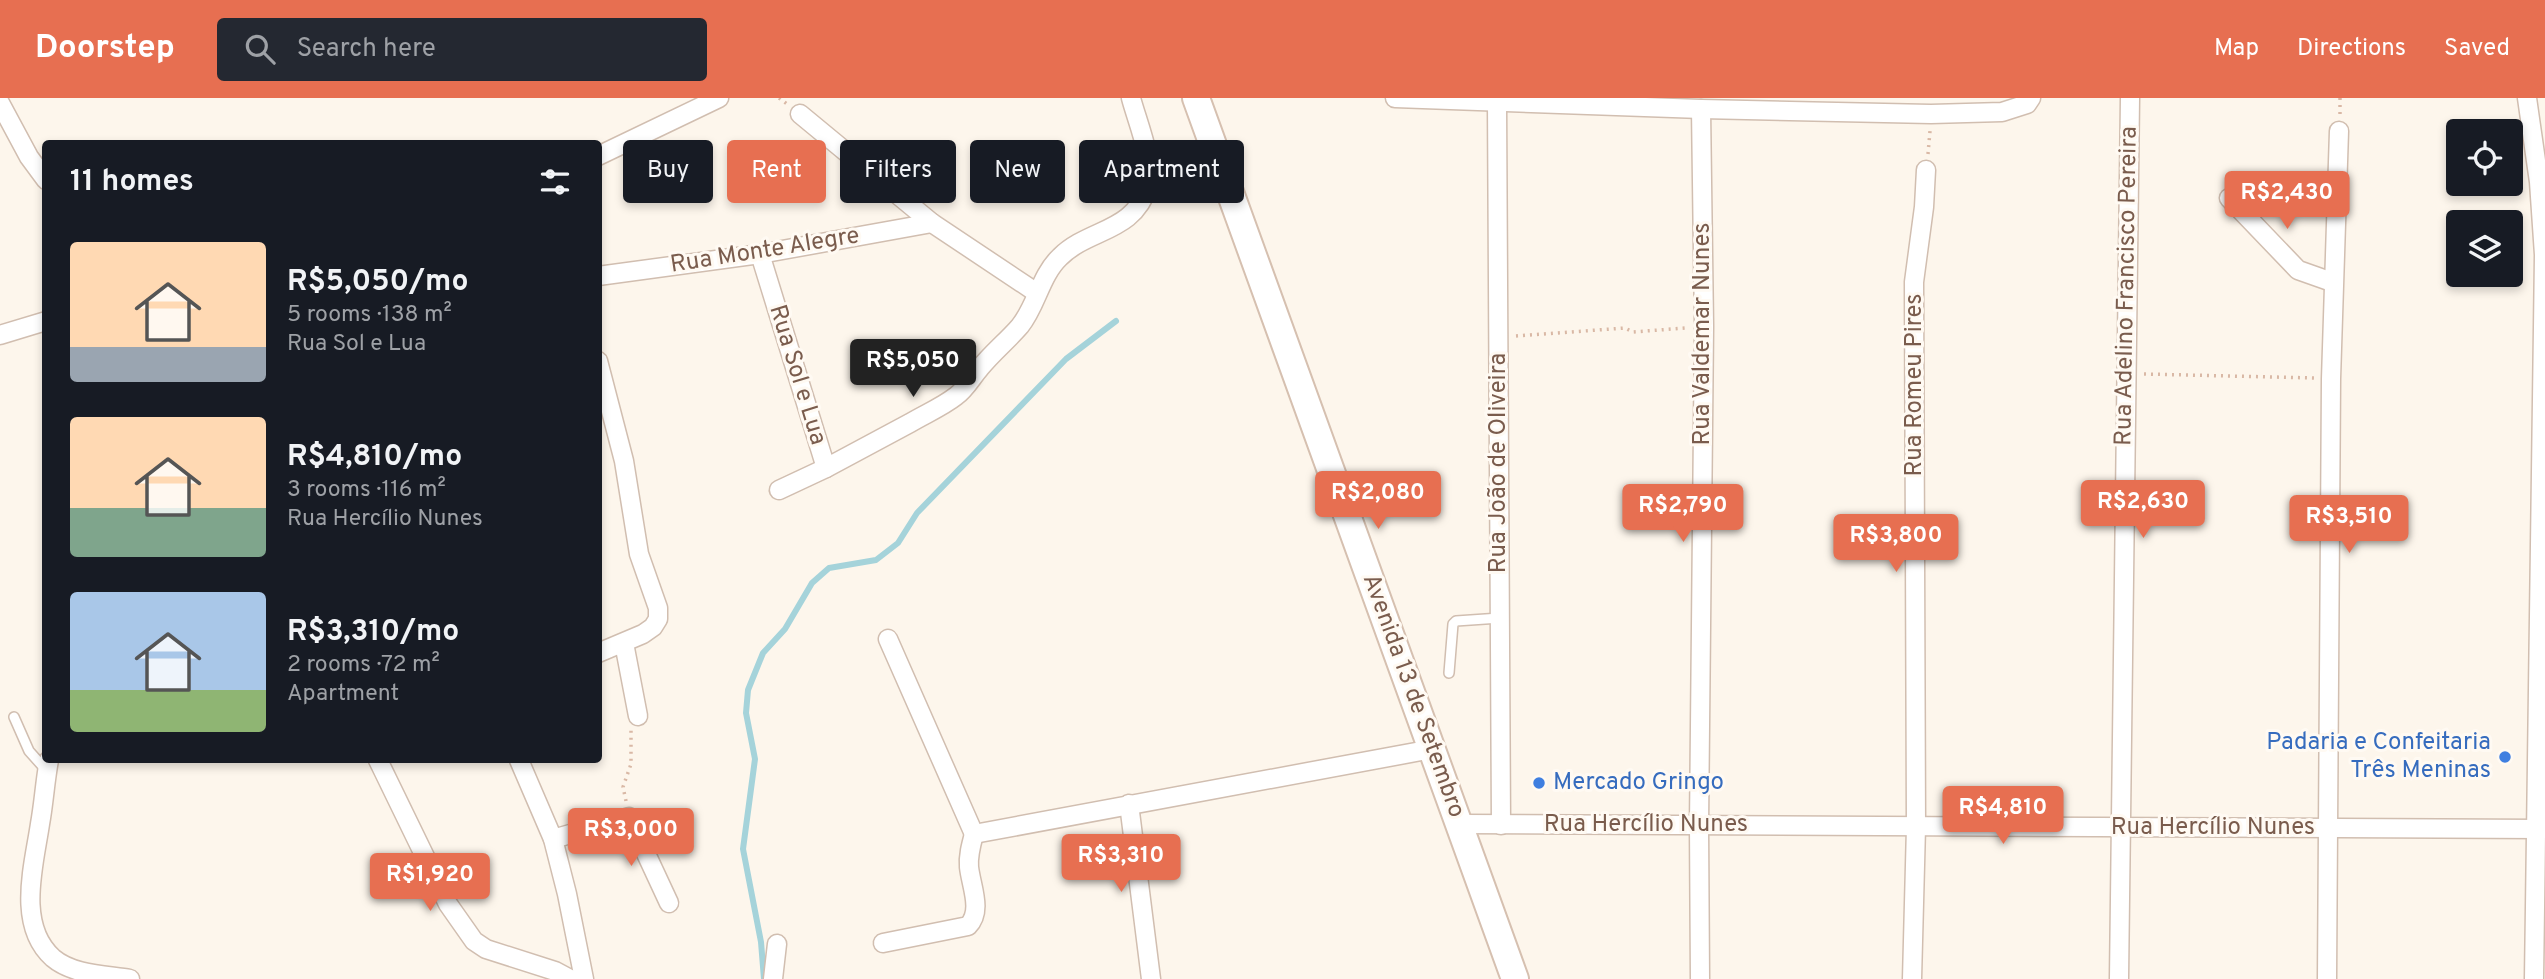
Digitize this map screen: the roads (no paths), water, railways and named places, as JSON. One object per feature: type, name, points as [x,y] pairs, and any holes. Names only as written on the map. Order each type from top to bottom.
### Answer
[{"type":"main road","name":"Avenida 13 de Setembro","points":[[1196,98],[1515,979]]},
{"type":"street","points":[[602,154],[719,98]]},
{"type":"street","name":"Rua Sol e Lua","points":[[760,254],[825,468],[959,394],[1019,327],[1059,257],[1070,248],[1121,223],[1134,212],[1144,198],[1149,183],[1149,165],[1131,98]]},
{"type":"street","points":[[1395,98],[1931,114],[2002,112],[2027,104],[2031,98]]},
{"type":"street","name":"Rua Adelino Francisco Pereira","points":[[2119,979],[2130,98]]},
{"type":"street","points":[[2527,98],[2539,182],[2544,254],[2540,830],[2534,979]]},
{"type":"street","name":"Rua João de Oliveira","points":[[1497,102],[1501,825]]},
{"type":"street","points":[[0,103],[29,157],[42,175]]},
{"type":"street","name":"Rua Valdemar Nunes","points":[[1700,979],[1704,326],[1701,109]]},
{"type":"street","points":[[800,114],[932,223],[1037,293]]},
{"type":"street","points":[[2327,979],[2332,282],[2339,131]]},
{"type":"street","name":"Rua Romeu Pires","points":[[1912,979],[1916,827],[1914,282],[1926,170]]},
{"type":"street","points":[[2229,198],[2298,270],[2332,282]]},
{"type":"street","name":"Rua Monte Alegre","points":[[602,275],[760,254],[932,223]]},
{"type":"street","points":[[0,335],[42,322]]},
{"type":"street","points":[[602,376],[624,461],[639,554],[658,608],[658,619],[653,627],[602,651]]},
{"type":"street","points":[[779,490],[825,468]]},
{"type":"street","points":[[883,943],[968,926],[974,920],[976,911],[969,867],[974,834],[888,639]]},
{"type":"street","points":[[624,643],[638,716]]},
{"type":"street","points":[[974,834],[1432,749]]},
{"type":"street","points":[[378,763],[448,904],[474,941],[486,950],[543,966],[570,979]]},
{"type":"street","points":[[520,763],[553,839],[584,979]]},
{"type":"street","points":[[48,765],[30,888],[34,924],[43,945],[54,958],[72,969],[130,979]]},
{"type":"street","points":[[1129,804],[1150,979]]},
{"type":"street","points":[[553,839],[629,817],[669,904]]},
{"type":"street","name":"Rua Hercílio Nunes","points":[[1461,824],[2540,830]]},
{"type":"street","points":[[773,979],[776,944]]},
{"type":"lane","points":[[1449,673],[1453,624],[1457,621],[1500,618]]},
{"type":"lane","points":[[13,717],[29,751],[42,761]]},
{"type":"waterway","points":[[764,979],[761,942],[743,849],[755,759],[746,713],[748,690],[763,653],[785,629],[812,583],[829,568],[876,560],[898,543],[917,513],[1066,359],[1116,321]]},
{"type":"place","name":"Padaria e Confeitaria Três Meninas","points":[[2505,757]]},
{"type":"place","name":"Mercado Gringo","points":[[1539,783]]}]
